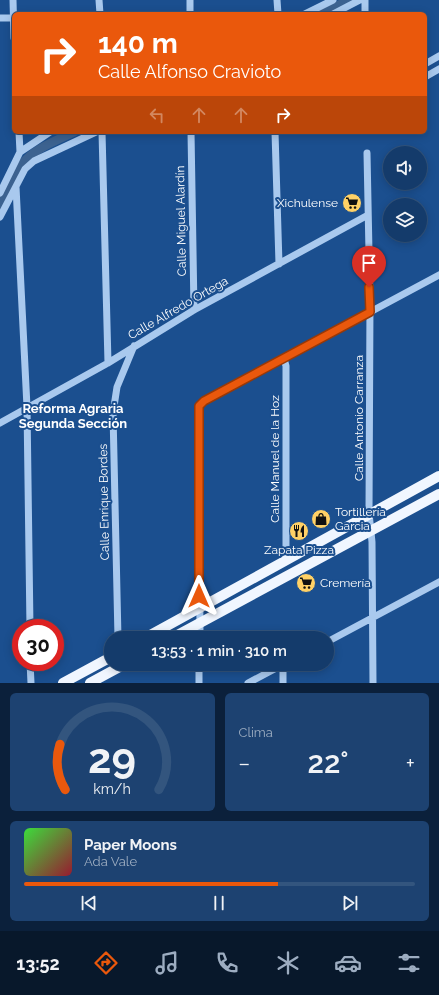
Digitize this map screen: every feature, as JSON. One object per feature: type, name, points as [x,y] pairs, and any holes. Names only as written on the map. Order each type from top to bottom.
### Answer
[{"type":"main road","points":[[157,631],[439,476]]},
{"type":"main road","points":[[185,631],[439,494]]},
{"type":"main road","points":[[63,683],[104,661]]},
{"type":"main road","points":[[90,683],[111,671]]},
{"type":"street","points":[[13,0],[13,12]]},
{"type":"street","points":[[100,0],[100,12]]},
{"type":"street","points":[[190,0],[190,12]]},
{"type":"street","points":[[278,0],[278,12]]},
{"type":"street","points":[[309,12],[333,0]]},
{"type":"street","points":[[337,12],[360,0]]},
{"type":"street","points":[[365,0],[366,12]]},
{"type":"street","points":[[0,18],[12,18]]},
{"type":"street","points":[[427,63],[439,56]]},
{"type":"street","points":[[427,76],[439,69]]},
{"type":"street","points":[[0,193],[20,152],[19,134]]},
{"type":"street","points":[[20,152],[47,134]]},
{"type":"street","points":[[0,217],[25,169],[34,161],[92,134]]},
{"type":"street","points":[[102,134],[108,363]]},
{"type":"street","name":"Calle Miguel Alardín","points":[[191,134],[194,310]]},
{"type":"street","points":[[275,134],[279,264]]},
{"type":"street","name":"Calle Antonio Carranza","points":[[367,153],[370,312],[369,514],[371,530],[373,683]]},
{"type":"street","points":[[16,187],[27,407],[30,619]]},
{"type":"street","name":"Calle Alfredo Ortega","points":[[0,423],[108,363],[194,310],[368,215]]},
{"type":"street","points":[[200,631],[199,406],[204,401],[439,275]]},
{"type":"street","name":"Calle Enrique Bordes","points":[[118,631],[113,413],[117,387],[134,346]]},
{"type":"street","name":"Calle Manuel de la Hoz","points":[[284,359],[286,366],[286,560]]},
{"type":"street","points":[[334,638],[439,582]]},
{"type":"street","points":[[30,671],[31,683]]},
{"type":"street","points":[[199,671],[199,683]]},
{"type":"street","points":[[248,683],[270,671]]},
{"type":"street","points":[[283,671],[283,683]]},
{"type":"waterway","points":[[325,12],[349,0]]},
{"type":"waterway","points":[[0,205],[16,174],[27,158],[46,145],[70,134]]},
{"type":"place","name":"Xichulense","points":[[352,203]]},
{"type":"place","name":"Tortillería Garcia","points":[[321,519]]},
{"type":"place","name":"Zapata Pizza","points":[[299,531]]},
{"type":"place","name":"Cremería","points":[[306,583]]},
{"type":"district","name":"Reforma Agraria Segunda Sección","points":[[73,416]]},
{"type":"route","points":[[199,596],[199,406],[204,401],[370,312],[369,287]]}]
